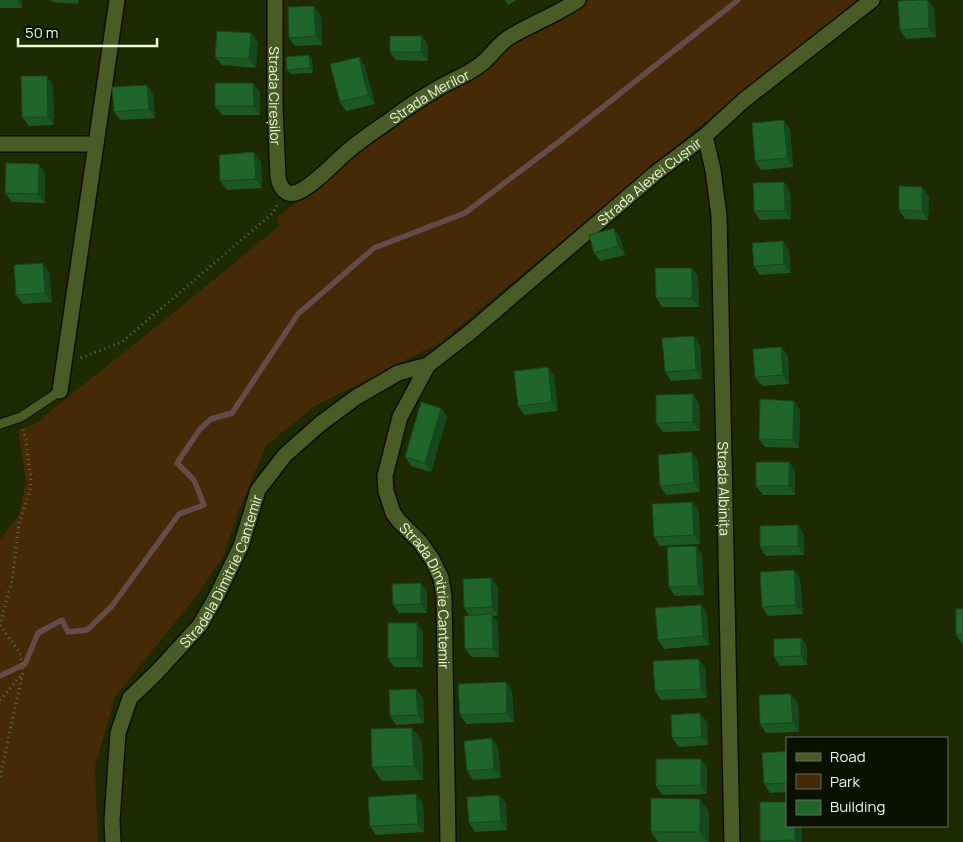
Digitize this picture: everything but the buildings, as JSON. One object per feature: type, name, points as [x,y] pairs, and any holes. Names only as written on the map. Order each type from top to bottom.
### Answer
[{"type":"street","points":[[60,391],[117,0]]},
{"type":"street","name":"Strada Cireșilor","points":[[275,0],[278,177],[280,186],[285,191]]},
{"type":"street","name":"Strada Merilor","points":[[285,191],[298,193],[350,149],[399,114],[435,90],[481,64],[496,47],[525,28],[559,13],[578,0]]},
{"type":"street","name":"Strada Alexei Cușnir","points":[[428,365],[475,328],[657,172],[705,136],[744,101],[872,0]]},
{"type":"street","name":"Strada Albinița","points":[[705,136],[713,170],[719,225],[732,842]]},
{"type":"street","points":[[0,144],[96,144]]},
{"type":"street","name":"Stradela Dimitrie Cantemir","points":[[113,842],[112,821],[118,733],[130,698],[158,672],[200,625],[241,546],[258,490],[285,455],[320,424],[355,398],[398,373],[428,365]]},
{"type":"street","name":"Strada Dimitrie Cantemir","points":[[428,365],[400,417],[385,476],[386,491],[394,513],[399,521],[420,542],[432,559],[441,578],[444,596],[448,842]]},
{"type":"lane","points":[[0,424],[21,417],[60,391]]},
{"type":"path","points":[[64,366],[122,342],[273,213],[285,191]]},
{"type":"path","points":[[0,776],[23,672],[20,653],[0,625],[12,580],[19,524],[30,484],[26,441],[21,417]]},
{"type":"path","points":[[0,700],[23,672]]},
{"type":"green space","points":[[590,0],[862,0],[705,122],[440,343],[313,407],[266,446],[238,513],[224,555],[198,594],[115,697],[95,766],[98,842],[0,842],[0,539],[19,515],[26,481],[18,430],[38,422],[172,314],[279,226],[277,217],[312,192],[354,154],[502,49]]},
{"type":"waterway","points":[[0,676],[25,664],[38,633],[62,620],[68,632],[87,630],[112,606],[179,514],[204,505],[194,480],[177,463],[200,429],[211,419],[232,413],[298,314],[374,248],[465,213],[560,141],[738,0]]}]
